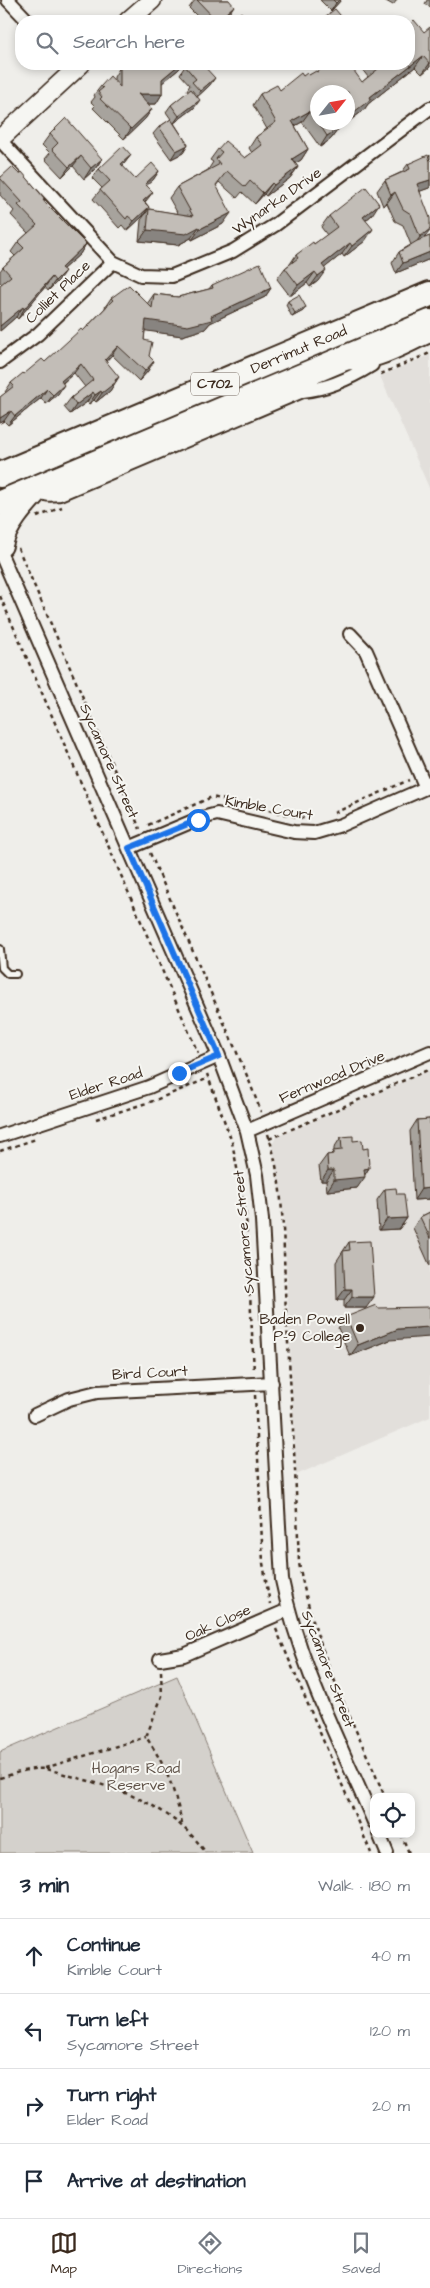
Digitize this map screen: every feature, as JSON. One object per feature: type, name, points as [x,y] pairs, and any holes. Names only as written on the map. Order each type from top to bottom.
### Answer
[{"type":"highway","name":"Derrimut Road","points":[[0,475],[430,294]]},
{"type":"highway","name":"Derrimut Road","points":[[0,503],[430,322]]},
{"type":"highway","points":[[186,396],[193,407],[207,409],[232,405]]},
{"type":"highway","points":[[7,542],[2,537],[39,487]]},
{"type":"street","points":[[8,0],[22,15]]},
{"type":"street","points":[[135,15],[152,0]]},
{"type":"street","points":[[0,139],[69,70]]},
{"type":"street","name":"Wynarka Drive","points":[[0,139],[113,262],[141,275],[172,276],[234,251],[275,225],[430,108]]},
{"type":"street","name":"Colliet Place","points":[[0,362],[38,334],[113,262]]},
{"type":"street","points":[[39,487],[42,493],[48,496],[60,494],[303,391],[319,390],[354,375],[377,360],[430,336]]},
{"type":"street","points":[[303,391],[328,365],[361,364],[377,360]]},
{"type":"street","name":"Sycamore Street","points":[[0,552],[219,1056],[247,1131],[257,1175],[262,1220],[282,1580],[288,1610],[304,1660],[370,1813]]},
{"type":"street","points":[[350,634],[366,652],[420,775],[428,787]]},
{"type":"street","name":"Kimble Court","points":[[129,848],[217,814],[294,832],[314,833],[341,825],[428,787]]},
{"type":"street","name":"Fernwood Drive","points":[[247,1131],[430,1052]]},
{"type":"street","name":"Elder Road","points":[[0,1136],[149,1087],[219,1056]]},
{"type":"street","name":"Bird Court","points":[[35,1415],[82,1394],[128,1389],[272,1383]]},
{"type":"street","name":"Oak Close","points":[[160,1659],[184,1655],[288,1610]]},
{"type":"street","points":[[381,1838],[387,1853]]},
{"type":"lane","points":[[0,948],[2,968],[8,974],[16,974]]},
{"type":"path","points":[[372,377],[430,353]]},
{"type":"path","points":[[35,518],[69,504]]},
{"type":"path","points":[[7,542],[140,828],[248,1078],[265,1124],[280,1199],[286,1272],[286,1326],[302,1580],[316,1634],[383,1793]]},
{"type":"path","points":[[0,596],[203,1063],[232,1142],[244,1201],[263,1563],[272,1617],[371,1853]]},
{"type":"path","points":[[329,815],[420,775]]},
{"type":"path","points":[[140,828],[212,797],[313,819]]},
{"type":"path","points":[[269,1139],[430,1069]]},
{"type":"path","points":[[146,1737],[162,1696],[160,1659]]},
{"type":"path","points":[[0,1778],[43,1769],[146,1737]]},
{"type":"path","points":[[146,1737],[159,1755],[173,1784],[183,1826]]},
{"type":"path","points":[[43,1769],[114,1788],[169,1814],[183,1826],[206,1853]]},
{"type":"path","points":[[403,1838],[409,1853]]},
{"type":"shaded area","points":[[430,355],[430,490],[380,376]]},
{"type":"shaded area","name":"Baden Powell P-9 College","points":[[430,1070],[430,1417],[296,1475],[284,1220],[272,1145],[276,1137]]},
{"type":"green space","name":"Hogans Road Reserve","points":[[177,1676],[253,1853],[0,1853],[0,1752]]},
{"type":"building","points":[[197,0],[229,0],[234,6],[224,15],[211,15]]},
{"type":"building","points":[[335,9],[340,15],[327,15]]},
{"type":"building","points":[[415,21],[424,32],[430,27],[430,64],[423,56],[415,62]]},
{"type":"building","points":[[120,70],[173,70],[162,79],[162,94],[138,94],[152,109],[131,129],[100,99],[102,97],[98,92],[103,88],[101,86],[110,76],[120,87]]},
{"type":"building","points":[[188,70],[208,70],[215,78],[200,91],[192,82],[196,79]]},
{"type":"building","points":[[320,70],[353,70],[362,82],[377,70],[405,70],[370,97],[371,99],[355,111],[355,85],[310,85],[310,111],[292,121],[308,149],[292,159],[298,167],[274,185],[272,183],[263,193],[250,181],[245,187],[227,171],[216,185],[231,213],[186,234],[147,230],[149,209],[193,216],[177,187],[220,164],[216,159],[222,152],[218,149],[225,141],[245,158],[262,145],[256,137],[276,122],[260,94],[277,85],[280,90],[301,73],[303,76]]},
{"type":"building","points":[[191,89],[200,100],[179,116],[171,105]]},
{"type":"building","points":[[66,118],[102,159],[91,168],[81,156],[69,167],[52,149],[58,143],[50,134]]},
{"type":"building","points":[[171,119],[188,145],[176,151],[159,127]]},
{"type":"building","points":[[323,130],[336,130],[327,136]]},
{"type":"building","points":[[123,146],[131,155],[121,164],[135,179],[152,163],[159,171],[145,184],[153,192],[143,201],[149,207],[134,221],[128,216],[126,219],[100,190],[110,181],[99,169]]},
{"type":"building","points":[[428,155],[430,161],[430,180],[417,184],[430,218],[430,229],[420,237],[411,214],[403,209],[395,192],[391,195],[385,180],[410,169],[408,164]]},
{"type":"building","points":[[12,167],[19,174],[22,172],[45,199],[43,200],[47,205],[86,244],[61,268],[65,271],[55,281],[52,277],[24,309],[23,307],[0,326],[0,285],[11,276],[3,267],[24,248],[18,242],[37,225],[18,205],[22,202],[0,178]]},
{"type":"building","points":[[366,187],[379,204],[363,217],[373,229],[352,246],[350,243],[322,265],[326,270],[318,276],[315,272],[298,285],[285,268],[298,258],[296,255],[337,227],[329,216]]},
{"type":"building","points":[[430,236],[430,252],[403,263],[399,252],[417,241]]},
{"type":"building","points":[[260,263],[271,288],[211,316],[212,320],[188,326],[146,320],[144,340],[152,342],[149,356],[154,361],[145,371],[118,346],[105,360],[119,377],[115,380],[116,382],[102,393],[101,391],[95,395],[93,392],[76,405],[71,398],[93,380],[81,364],[61,381],[64,385],[53,395],[47,389],[15,416],[11,411],[0,418],[0,397],[14,386],[11,383],[42,359],[45,362],[81,329],[83,331],[113,300],[111,298],[129,285],[152,308],[154,294],[178,297],[213,288],[212,285]]},
{"type":"building","points":[[299,295],[306,307],[295,313],[288,301]]},
{"type":"building","points":[[430,1119],[430,1188],[421,1189],[417,1120]]},
{"type":"building","points":[[353,1136],[353,1141],[362,1140],[363,1149],[368,1148],[369,1168],[364,1169],[365,1177],[334,1180],[334,1170],[328,1170],[327,1155],[333,1154],[333,1151],[342,1150],[341,1137]]},
{"type":"building","points":[[396,1188],[397,1194],[404,1194],[407,1218],[387,1219],[385,1189]]},
{"type":"building","points":[[430,1212],[430,1238],[420,1217]]},
{"type":"building","points":[[370,1241],[374,1297],[352,1297],[352,1289],[345,1289],[343,1251],[350,1250],[349,1242]]},
{"type":"building","points":[[376,1305],[378,1308],[430,1307],[430,1327],[398,1329],[358,1345],[346,1317]]},
{"type":"place","name":"Baden Powell P-9 College","points":[[360,1328]]},
{"type":"route","points":[[179,1073],[219,1056],[129,848],[198,820]]}]
